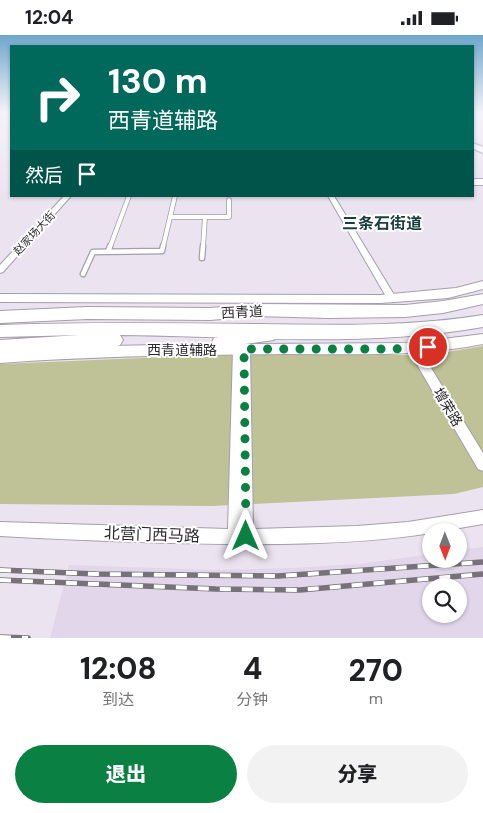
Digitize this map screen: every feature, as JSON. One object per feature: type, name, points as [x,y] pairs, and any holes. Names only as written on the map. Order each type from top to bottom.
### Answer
[{"type":"highway","name":"西青道","points":[[0,317],[87,313],[210,314],[256,310],[405,311],[443,307],[483,299]]},
{"type":"highway","points":[[0,304],[205,306],[256,310]]},
{"type":"highway","name":"西青道","points":[[0,331],[120,329],[425,331],[483,321]]},
{"type":"highway","points":[[0,347],[250,331]]},
{"type":"street","name":"赵家场大街","points":[[0,271],[67,197]]},
{"type":"street","points":[[332,197],[391,298]]},
{"type":"street","points":[[293,311],[411,301],[483,285]]},
{"type":"street","points":[[0,298],[391,298],[456,292]]},
{"type":"street","points":[[153,349],[312,331]]},
{"type":"street","name":"西青道辅路","points":[[0,357],[153,349],[413,348],[483,339]]},
{"type":"street","name":"增荣路","points":[[413,348],[483,465]]},
{"type":"street","points":[[241,349],[241,536]]},
{"type":"street","name":"北营门西马路","points":[[0,529],[168,536],[304,536],[383,531],[483,517]]},
{"type":"lane","points":[[108,251],[129,197]]},
{"type":"lane","points":[[83,274],[93,252],[162,251],[175,197]]},
{"type":"lane","points":[[170,217],[228,217],[229,200]]},
{"type":"lane","points":[[202,258],[205,217]]},
{"type":"shaded area","points":[[483,547],[483,638],[50,638],[69,565],[216,570],[359,564],[422,555],[422,568],[467,568],[468,549]]},
{"type":"green space","points":[[483,346],[483,487],[454,494],[213,506],[0,504],[0,364],[213,355],[428,355]]},
{"type":"railway","points":[[0,570],[96,574],[278,576],[483,562]]},
{"type":"railway","points":[[0,580],[216,589],[300,590],[483,574]]},
{"type":"railway","points":[[0,637],[28,638]]},
{"type":"district","name":"三条石街道","points":[[382,223]]},
{"type":"route","points":[[246,536],[244,349],[394,349],[428,347]]}]
